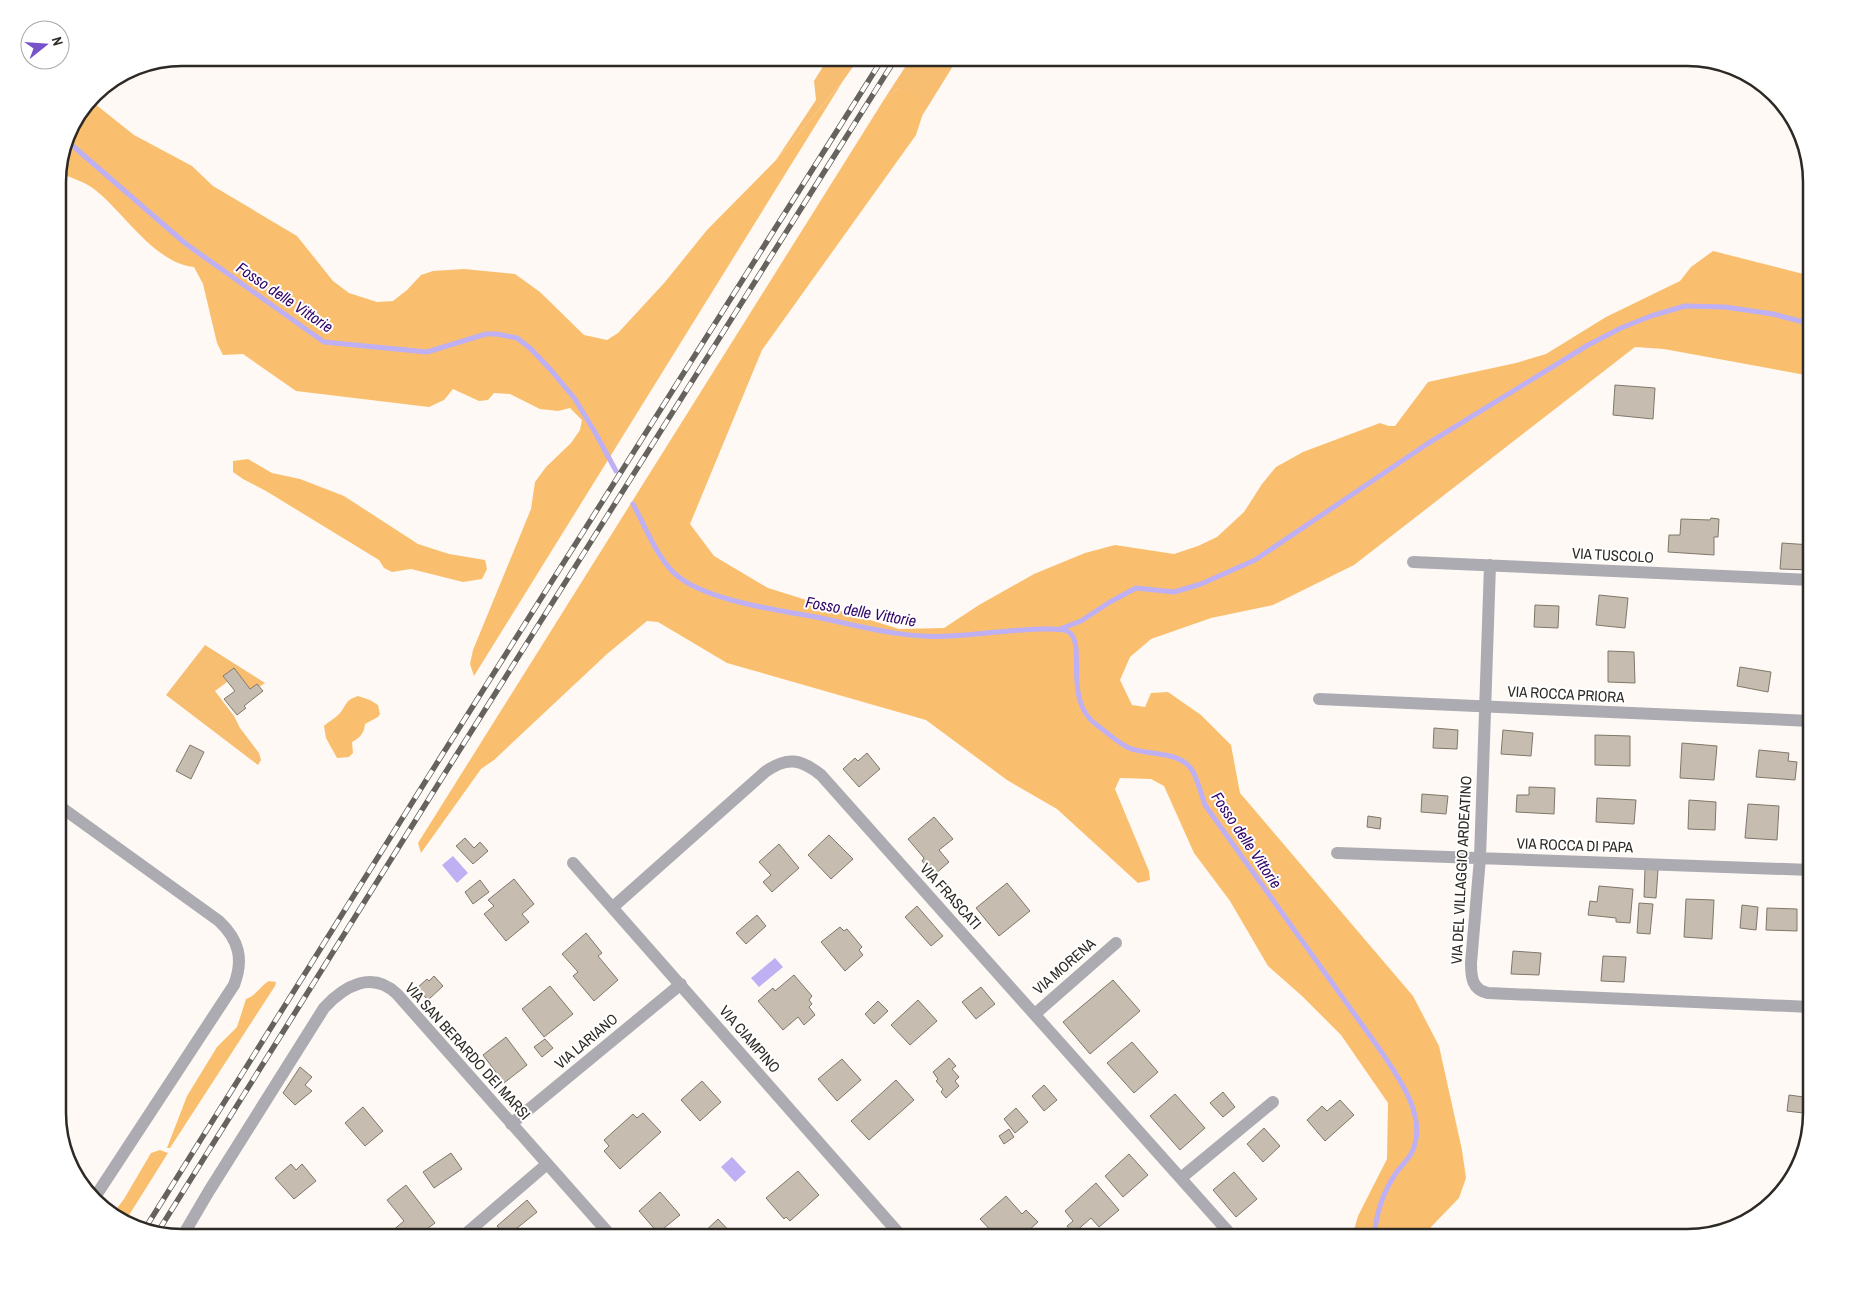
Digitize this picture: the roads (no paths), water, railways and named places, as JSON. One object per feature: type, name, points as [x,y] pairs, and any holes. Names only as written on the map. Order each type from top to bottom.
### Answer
[{"type":"street","name":"VIA TUSCOLO","points":[[1413,562],[1803,580]]},
{"type":"street","name":"VIA DEL VILLAGGIO ARDEATINO","points":[[1490,565],[1480,858],[1470,963],[1472,979],[1476,987],[1480,991],[1488,993],[1803,1007]]},
{"type":"street","name":"VIA ROCCA PRIORA","points":[[1319,699],[1803,721]]},
{"type":"street","name":"VIA FRASCATI","points":[[613,907],[765,772],[784,762],[804,763],[821,776],[1225,1229]]},
{"type":"street","points":[[66,811],[219,921],[233,936],[239,956],[234,985],[98,1192]]},
{"type":"street","name":"VIA ROCCA DI PAPA","points":[[1337,853],[1803,870]]},
{"type":"street","name":"VIA CIAMPINO","points":[[574,863],[894,1229]]},
{"type":"street","name":"VIA MORENA","points":[[1035,1014],[1116,943]]},
{"type":"street","name":"VIA SAN BERARDO DEI MARSI","points":[[187,1229],[320,1015],[336,997],[357,984],[373,982],[384,984],[393,990],[604,1229]]},
{"type":"street","name":"VIA LARIANO","points":[[511,1124],[681,984]]},
{"type":"street","points":[[1181,1178],[1273,1102]]},
{"type":"street","points":[[472,1229],[547,1164]]},
{"type":"waterway","name":"Fosso delle Vittorie","points":[[72,145],[186,244],[324,342],[427,352],[486,334],[517,338],[530,348],[550,369],[575,399],[616,471]]},
{"type":"waterway","points":[[1060,629],[1081,621],[1136,588],[1174,592],[1201,584],[1255,560],[1427,444],[1588,345],[1621,328],[1651,316],[1685,306],[1725,307],[1773,314],[1803,322]]},
{"type":"waterway","name":"Fosso delle Vittorie","points":[[633,504],[656,548],[673,572],[686,582],[720,597],[866,628],[916,636],[950,636],[1041,629],[1061,629],[1067,631],[1073,637],[1076,646],[1077,687],[1080,702],[1087,715],[1098,726],[1125,746],[1171,756],[1179,759],[1192,770],[1205,805],[1402,1083],[1414,1111],[1417,1125],[1416,1139],[1412,1152],[1391,1180],[1378,1212],[1375,1229]]},
{"type":"railway","points":[[148,1224],[878,66]]},
{"type":"railway","points":[[161,1227],[891,66]]}]
